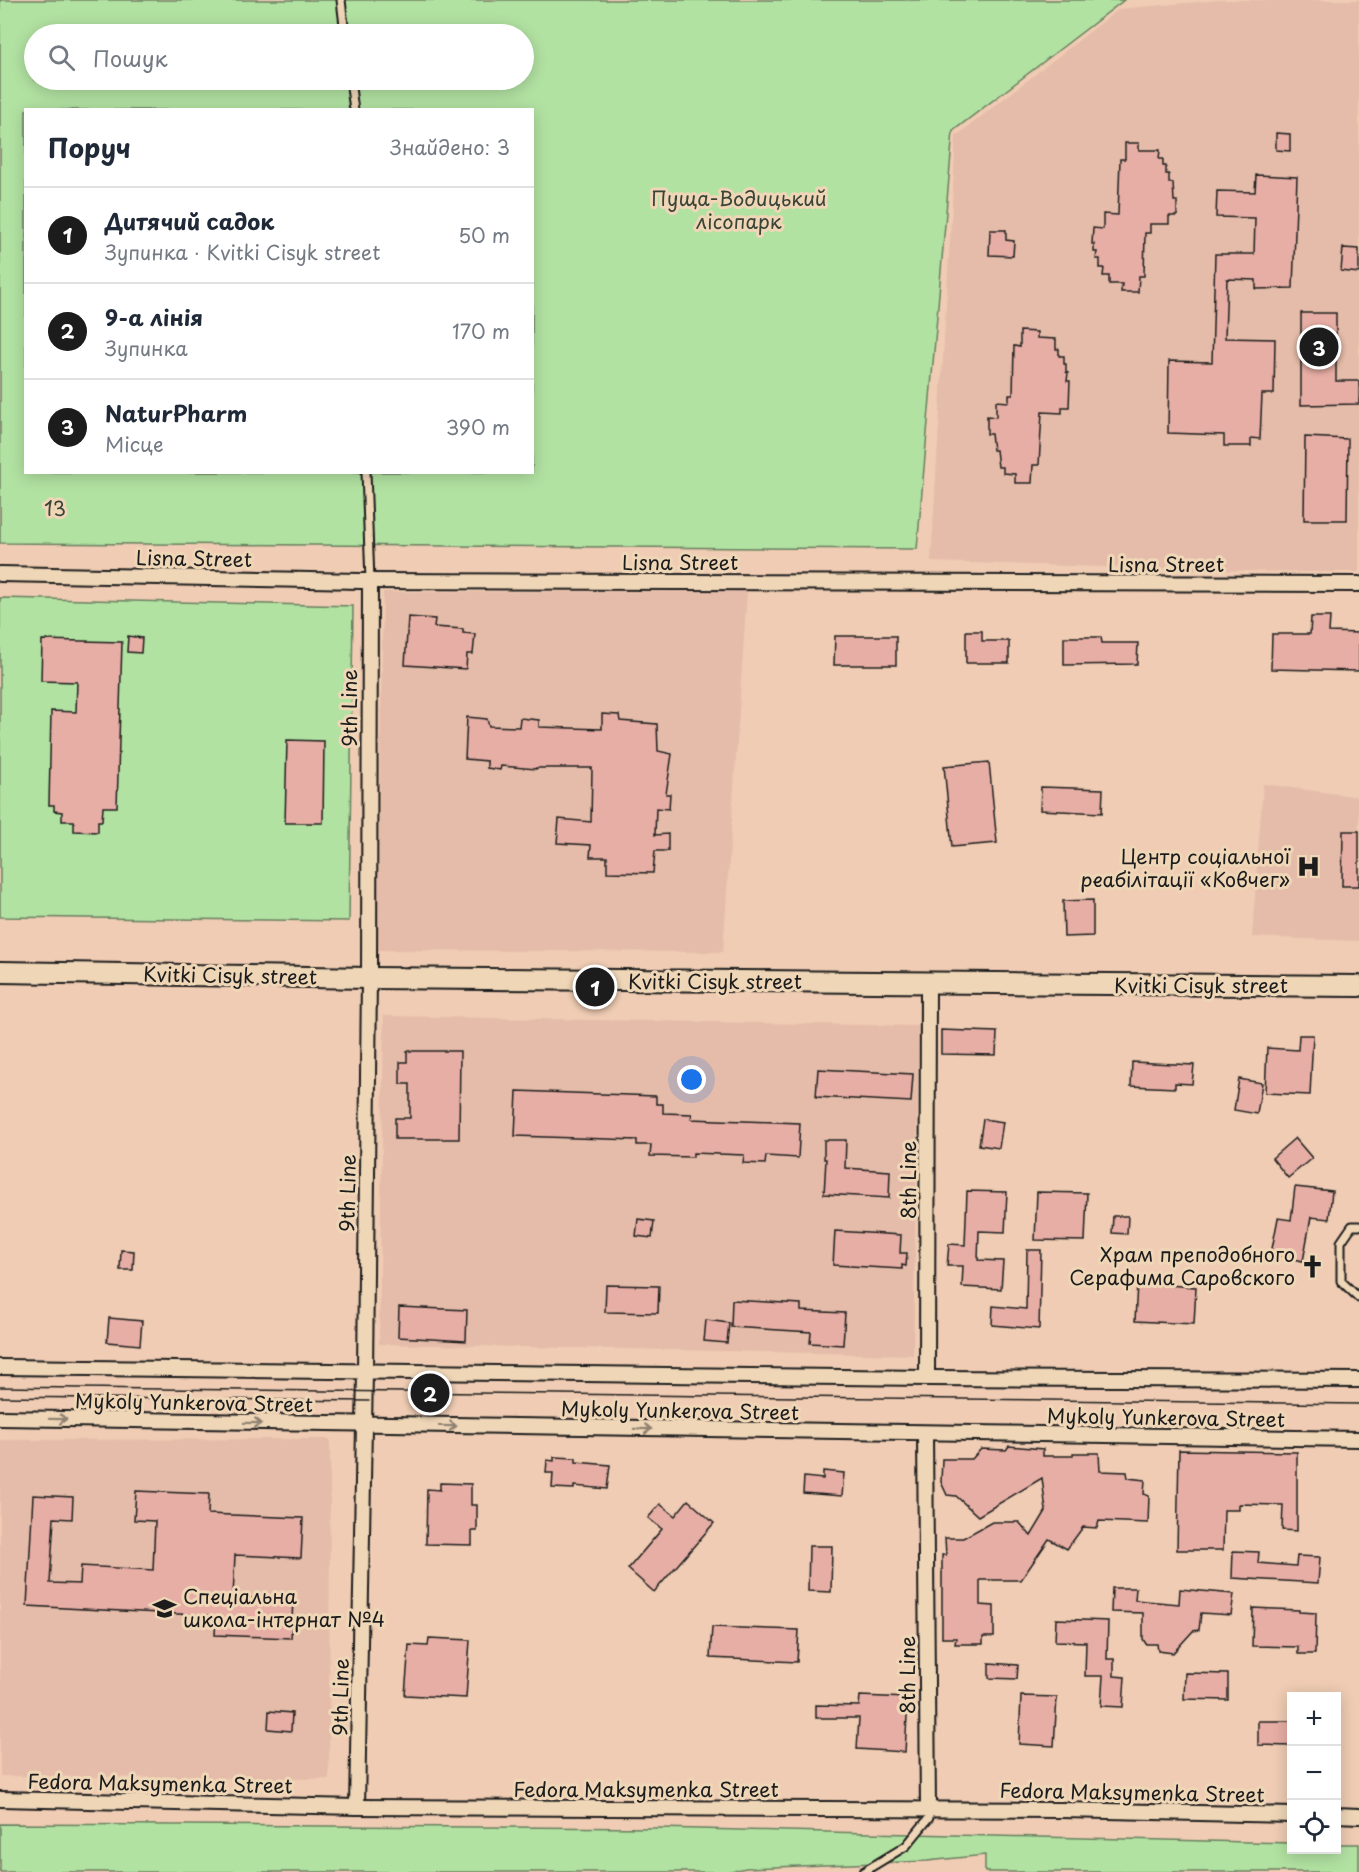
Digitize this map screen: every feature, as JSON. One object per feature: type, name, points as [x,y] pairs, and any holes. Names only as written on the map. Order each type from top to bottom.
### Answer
[{"type":"street","name":"Lisna Street","points":[[0,574],[369,581],[1359,584]]},
{"type":"street","name":"9th Line","points":[[357,1807],[369,978],[369,581]]},
{"type":"street","name":"Kvitki Cisyk street","points":[[0,972],[369,978],[1359,986]]},
{"type":"street","name":"8th Line","points":[[927,1378],[928,982]]},
{"type":"street","name":"Mykoly Yunkerova Street","points":[[0,1367],[927,1378],[1359,1380]]},
{"type":"street","name":"Mykoly Yunkerova Street","points":[[0,1418],[1359,1439]]},
{"type":"street","name":"8th Line","points":[[925,1433],[928,1809]]},
{"type":"street","name":"Fedora Maksymenka Street","points":[[0,1800],[357,1807],[928,1809],[1287,1815]]},
{"type":"street","points":[[1341,1815],[1359,1816]]},
{"type":"lane","points":[[341,0],[344,24]]},
{"type":"lane","points":[[351,90],[354,108]]},
{"type":"lane","points":[[366,474],[369,581]]},
{"type":"lane","points":[[1359,1226],[1352,1226],[1341,1242],[1341,1281],[1359,1298]]},
{"type":"lane","points":[[864,1872],[906,1846],[929,1818],[928,1809]]},
{"type":"shaded area","points":[[1220,0],[1359,0],[1359,572],[931,562],[956,136],[1119,9]]},
{"type":"shaded area","points":[[747,591],[723,952],[377,950],[383,592]]},
{"type":"shaded area","name":"Центр соціальної реабілітації «Ковчег»","points":[[1263,784],[1359,797],[1359,941],[1252,937]]},
{"type":"shaded area","points":[[384,1016],[919,1026],[913,1355],[379,1344]]},
{"type":"shaded area","name":"Спеціальна школа-інтернат №4","points":[[330,1439],[329,1779],[0,1776],[0,1440]]},
{"type":"green space","name":"Пуща-Водицький лісопарк","points":[[0,0],[1124,0],[953,131],[917,549],[0,543]]},
{"type":"green space","points":[[0,598],[353,606],[349,921],[0,917]]},
{"type":"green space","points":[[0,1824],[658,1828],[1287,1843],[1287,1854],[1341,1854],[1341,1844],[1359,1844],[1359,1872],[985,1872],[985,1855],[927,1861],[746,1868],[726,1872],[0,1872]]},
{"type":"building","points":[[1276,133],[1290,134],[1290,151],[1276,150]]},
{"type":"building","points":[[1125,143],[1139,143],[1139,150],[1160,150],[1159,159],[1163,159],[1163,166],[1166,166],[1169,183],[1173,183],[1174,201],[1177,201],[1177,216],[1169,216],[1169,224],[1150,224],[1150,233],[1145,233],[1144,276],[1139,276],[1138,292],[1121,292],[1122,284],[1109,284],[1109,276],[1103,276],[1104,268],[1100,268],[1100,259],[1096,259],[1097,252],[1094,252],[1094,244],[1092,244],[1093,228],[1103,229],[1103,214],[1118,215],[1120,159],[1125,159]]},
{"type":"building","points":[[1256,175],[1297,177],[1293,288],[1256,289],[1256,280],[1227,279],[1225,338],[1275,339],[1274,394],[1262,394],[1260,439],[1251,438],[1251,446],[1224,446],[1224,435],[1168,433],[1169,361],[1212,362],[1215,254],[1254,254],[1255,218],[1216,217],[1217,191],[1255,192]]},
{"type":"building","points":[[990,230],[1006,230],[1006,240],[1014,241],[1013,256],[989,255]]},
{"type":"building","points":[[1343,248],[1359,249],[1359,273],[1341,271]]},
{"type":"building","points":[[1301,313],[1336,313],[1336,381],[1359,381],[1359,404],[1301,405]]},
{"type":"building","points":[[1020,331],[1037,332],[1037,338],[1056,339],[1056,349],[1059,349],[1059,356],[1064,356],[1064,364],[1066,364],[1068,373],[1067,381],[1070,381],[1069,407],[1062,407],[1062,413],[1042,412],[1039,465],[1033,465],[1032,483],[1015,483],[1015,474],[1003,473],[1003,467],[998,467],[991,434],[987,434],[987,416],[996,417],[996,401],[1009,402],[1009,395],[1013,395],[1014,346],[1020,347]]},
{"type":"building","points":[[1305,437],[1348,439],[1347,520],[1304,520]]},
{"type":"building","points":[[408,617],[435,619],[434,627],[463,629],[463,633],[475,634],[473,654],[467,654],[466,669],[405,665]]},
{"type":"building","points":[[1311,617],[1330,617],[1329,632],[1359,633],[1359,671],[1271,669],[1272,634],[1310,634]]},
{"type":"building","points":[[966,631],[982,631],[982,641],[1009,641],[1009,663],[966,663]]},
{"type":"building","points":[[128,636],[142,638],[141,653],[127,652]]},
{"type":"building","points":[[835,636],[896,636],[896,665],[834,665]]},
{"type":"building","points":[[1064,637],[1101,637],[1102,643],[1138,643],[1137,664],[1064,665]]},
{"type":"building","points":[[42,640],[122,642],[117,807],[103,807],[102,821],[98,821],[98,832],[74,831],[74,821],[62,821],[62,812],[54,811],[54,805],[49,805],[51,711],[76,712],[77,682],[41,681]]},
{"type":"building","points":[[602,714],[619,715],[620,721],[657,724],[658,751],[672,754],[666,794],[670,794],[669,809],[656,808],[655,835],[668,834],[668,851],[655,851],[653,873],[607,872],[607,857],[590,857],[591,845],[557,843],[559,819],[591,822],[592,768],[536,769],[501,766],[500,770],[487,768],[487,761],[465,759],[467,717],[487,719],[489,726],[519,727],[520,718],[539,720],[539,727],[602,729]]},
{"type":"building","points":[[287,740],[324,741],[323,823],[285,823]]},
{"type":"building","points":[[989,762],[997,843],[952,847],[944,766]]},
{"type":"building","points":[[1041,787],[1103,789],[1102,813],[1040,810]]},
{"type":"building","points":[[1343,831],[1359,831],[1359,886],[1342,886]]},
{"type":"building","points":[[1093,900],[1093,936],[1064,937],[1063,901]]},
{"type":"building","points":[[941,1030],[997,1032],[996,1055],[941,1054]]},
{"type":"building","points":[[1299,1035],[1313,1035],[1310,1095],[1265,1093],[1267,1048],[1298,1050]]},
{"type":"building","points":[[407,1051],[460,1051],[459,1139],[395,1139],[395,1118],[410,1118],[410,1084],[400,1084],[400,1062],[407,1062]]},
{"type":"building","points":[[1132,1062],[1194,1065],[1192,1084],[1175,1083],[1175,1088],[1131,1086]]},
{"type":"building","points":[[818,1069],[913,1074],[911,1102],[816,1097]]},
{"type":"building","points":[[1239,1079],[1262,1083],[1257,1114],[1234,1110]]},
{"type":"building","points":[[517,1091],[656,1096],[656,1104],[663,1104],[663,1113],[692,1114],[691,1119],[800,1123],[798,1158],[766,1156],[765,1164],[743,1163],[744,1155],[693,1153],[693,1157],[650,1156],[651,1145],[637,1145],[637,1140],[515,1136]]},
{"type":"building","points":[[983,1119],[1003,1122],[999,1148],[979,1145]]},
{"type":"building","points":[[1295,1138],[1312,1158],[1288,1178],[1272,1158]]},
{"type":"building","points":[[824,1140],[846,1140],[845,1168],[890,1171],[889,1198],[824,1194],[826,1159],[824,1159]]},
{"type":"building","points":[[1295,1187],[1332,1191],[1329,1219],[1311,1217],[1303,1261],[1271,1254],[1278,1218],[1291,1220]]},
{"type":"building","points":[[967,1191],[1007,1192],[1005,1232],[979,1231],[978,1260],[1003,1261],[1001,1289],[962,1287],[963,1266],[947,1266],[949,1244],[965,1245]]},
{"type":"building","points":[[1037,1192],[1087,1193],[1085,1241],[1035,1240]]},
{"type":"building","points":[[1113,1216],[1128,1216],[1127,1234],[1112,1233]]},
{"type":"building","points":[[638,1219],[654,1221],[652,1238],[636,1236]]},
{"type":"building","points":[[835,1231],[901,1235],[900,1253],[907,1253],[906,1266],[902,1265],[902,1269],[833,1265]]},
{"type":"building","points":[[121,1250],[134,1251],[133,1270],[120,1270]]},
{"type":"building","points":[[1027,1250],[1041,1250],[1039,1329],[992,1325],[993,1306],[1026,1309]]},
{"type":"building","points":[[1137,1283],[1196,1287],[1194,1324],[1135,1321]]},
{"type":"building","points":[[606,1285],[659,1286],[658,1313],[605,1312]]},
{"type":"building","points":[[732,1300],[801,1304],[801,1311],[845,1313],[843,1345],[810,1343],[811,1332],[731,1327]]},
{"type":"building","points":[[399,1307],[467,1310],[466,1341],[398,1337]]},
{"type":"building","points":[[109,1318],[142,1321],[140,1345],[107,1342]]},
{"type":"building","points":[[706,1320],[729,1323],[727,1343],[704,1341]]},
{"type":"building","points":[[1009,1446],[1043,1449],[1043,1456],[1099,1453],[1100,1471],[1127,1472],[1128,1478],[1145,1480],[1144,1494],[1149,1496],[1148,1523],[1099,1521],[1097,1528],[1083,1527],[1067,1549],[1049,1539],[1021,1580],[980,1580],[980,1605],[994,1606],[994,1637],[983,1637],[983,1644],[955,1644],[956,1638],[942,1638],[942,1555],[946,1555],[945,1538],[963,1538],[992,1522],[1019,1522],[1031,1536],[1046,1511],[1042,1478],[978,1516],[956,1496],[947,1495],[941,1482],[942,1459],[972,1459],[981,1449],[1006,1450]]},
{"type":"building","points":[[1179,1450],[1297,1452],[1297,1531],[1282,1530],[1283,1505],[1239,1504],[1239,1510],[1224,1510],[1223,1550],[1177,1550]]},
{"type":"building","points":[[554,1457],[576,1458],[576,1462],[610,1465],[607,1489],[574,1486],[574,1489],[552,1488],[553,1473],[546,1473],[547,1460],[554,1461]]},
{"type":"building","points":[[823,1471],[844,1473],[842,1496],[803,1493],[804,1477],[823,1479]]},
{"type":"building","points":[[440,1483],[471,1484],[471,1505],[477,1505],[477,1531],[472,1531],[472,1545],[426,1544],[427,1489],[440,1490]]},
{"type":"building","points":[[136,1491],[209,1494],[208,1514],[303,1518],[301,1558],[235,1555],[233,1597],[293,1600],[291,1638],[215,1635],[216,1616],[27,1606],[33,1495],[73,1497],[72,1519],[54,1518],[50,1583],[80,1584],[81,1566],[153,1570],[155,1521],[134,1520]]},
{"type":"building","points":[[688,1500],[714,1523],[654,1592],[628,1569],[662,1529],[648,1518],[660,1504],[675,1516]]},
{"type":"building","points":[[809,1546],[832,1546],[831,1592],[808,1591]]},
{"type":"building","points":[[1233,1551],[1259,1552],[1258,1563],[1296,1566],[1297,1556],[1320,1557],[1318,1583],[1232,1578]]},
{"type":"building","points":[[1112,1588],[1136,1588],[1135,1600],[1179,1604],[1180,1589],[1234,1594],[1231,1615],[1201,1613],[1199,1630],[1193,1631],[1173,1653],[1158,1651],[1157,1644],[1146,1644],[1143,1639],[1143,1613],[1111,1612]]},
{"type":"building","points":[[1253,1608],[1316,1613],[1315,1654],[1298,1654],[1298,1647],[1252,1646]]},
{"type":"building","points":[[1056,1619],[1108,1621],[1107,1659],[1114,1659],[1114,1676],[1125,1677],[1123,1707],[1101,1706],[1103,1676],[1085,1676],[1086,1642],[1055,1641]]},
{"type":"building","points":[[712,1627],[799,1630],[797,1662],[710,1658]]},
{"type":"building","points":[[429,1638],[470,1640],[466,1698],[405,1695],[409,1645],[428,1646]]},
{"type":"building","points":[[989,1663],[1018,1665],[1017,1679],[989,1678]]},
{"type":"building","points":[[1185,1673],[1228,1674],[1228,1700],[1184,1699]]},
{"type":"building","points":[[860,1696],[908,1698],[905,1752],[857,1749],[859,1718],[816,1718],[816,1705],[859,1706]]},
{"type":"building","points":[[1021,1696],[1057,1697],[1054,1746],[1019,1744]]},
{"type":"building","points":[[269,1711],[292,1713],[291,1731],[268,1729]]},
{"type":"building","points":[[1258,1721],[1287,1721],[1287,1746],[1258,1745]]},
{"type":"tram line","points":[[0,1387],[1359,1404]]},
{"type":"tram line","points":[[0,1397],[369,1401]]},
{"type":"place","name":"NaturPharm","points":[[1319,347]]},
{"type":"place","name":"Центр соціальної реабілітації «Ковчег»","points":[[1308,867]]},
{"type":"place","name":"Дитячий садок","points":[[595,987]]},
{"type":"place","name":"Храм преподобного Серафима Саровского","points":[[1313,1266]]},
{"type":"place","name":"9-а лінія","points":[[430,1393]]},
{"type":"place","name":"Спеціальна школа-інтернат №4","points":[[165,1608]]},
{"type":"park label","name":"13","points":[[55,508]]}]
